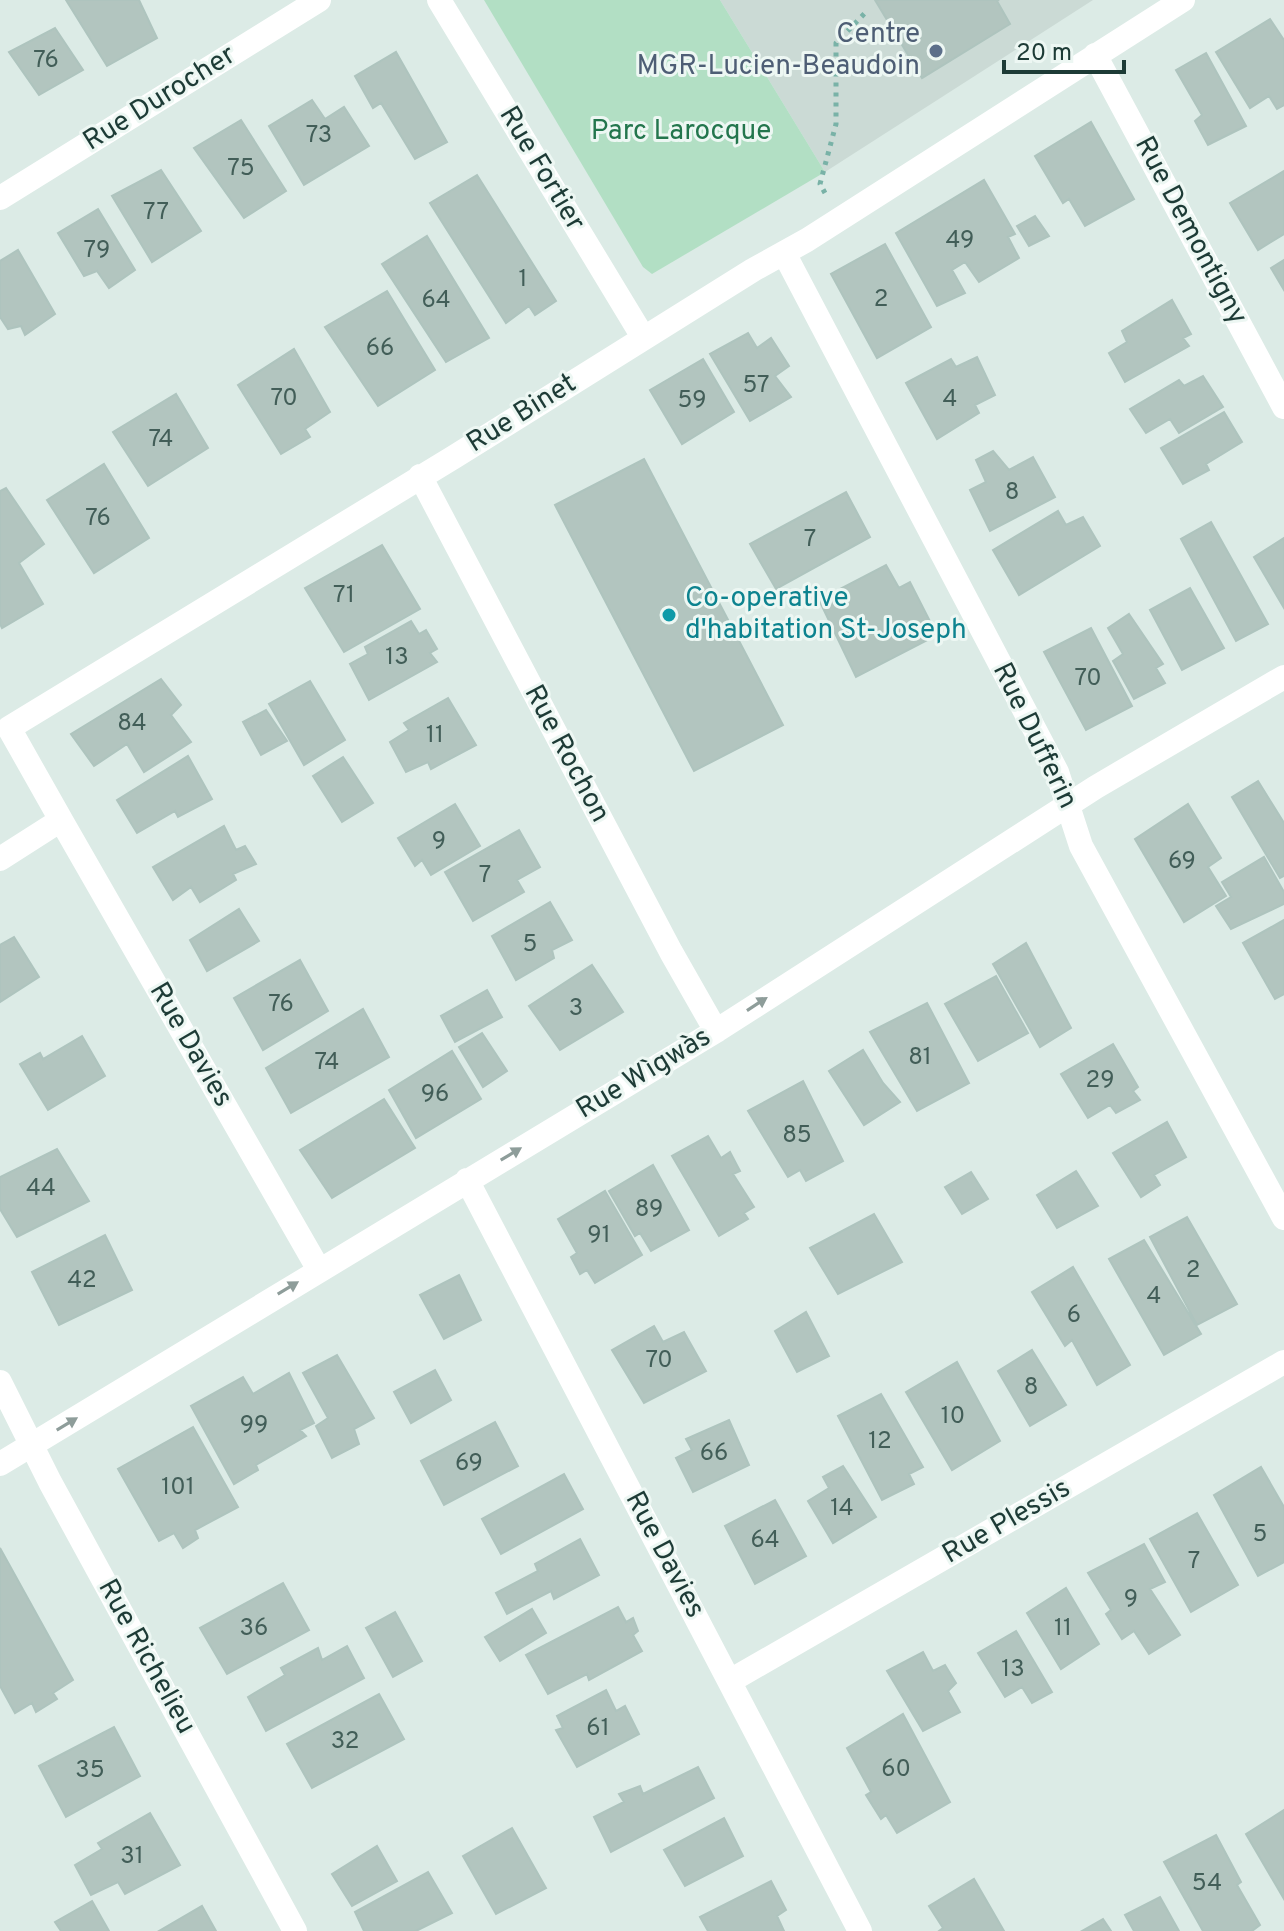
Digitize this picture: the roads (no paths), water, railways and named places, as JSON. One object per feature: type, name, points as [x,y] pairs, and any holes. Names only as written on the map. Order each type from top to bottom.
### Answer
[{"type":"street","name":"Rue Durocher","points":[[0,198],[319,0]]},
{"type":"street","name":"Rue Fortier","points":[[439,0],[643,337]]},
{"type":"street","name":"Rue Binet","points":[[61,820],[9,728],[784,253],[1183,0]]},
{"type":"street","name":"Rue Demontigny","points":[[1095,55],[1284,407]]},
{"type":"street","name":"Rue Dufferin","points":[[784,253],[1057,772],[1081,846],[1284,1218]]},
{"type":"street","name":"Rue Rochon","points":[[420,476],[671,952],[716,1031]]},
{"type":"street","name":"Rue Wìgwàs","points":[[0,1464],[716,1031],[1070,805],[1284,677]]},
{"type":"street","points":[[0,859],[61,820]]},
{"type":"street","name":"Rue Davies","points":[[61,820],[319,1270]]},
{"type":"street","name":"Rue Davies","points":[[467,1180],[860,1931]]},
{"type":"street","name":"Rue Plessis","points":[[730,1681],[1284,1362]]},
{"type":"street","name":"Rue Richelieu","points":[[0,1382],[295,1931]]},
{"type":"place","name":"Centre MGR-Lucien-Beaudoin","points":[[936,51]]},
{"type":"place","name":"Co-operative d'habitation St-Joseph","points":[[669,615]]},
{"type":"park label","name":"Parc Larocque","points":[[681,132]]}]
